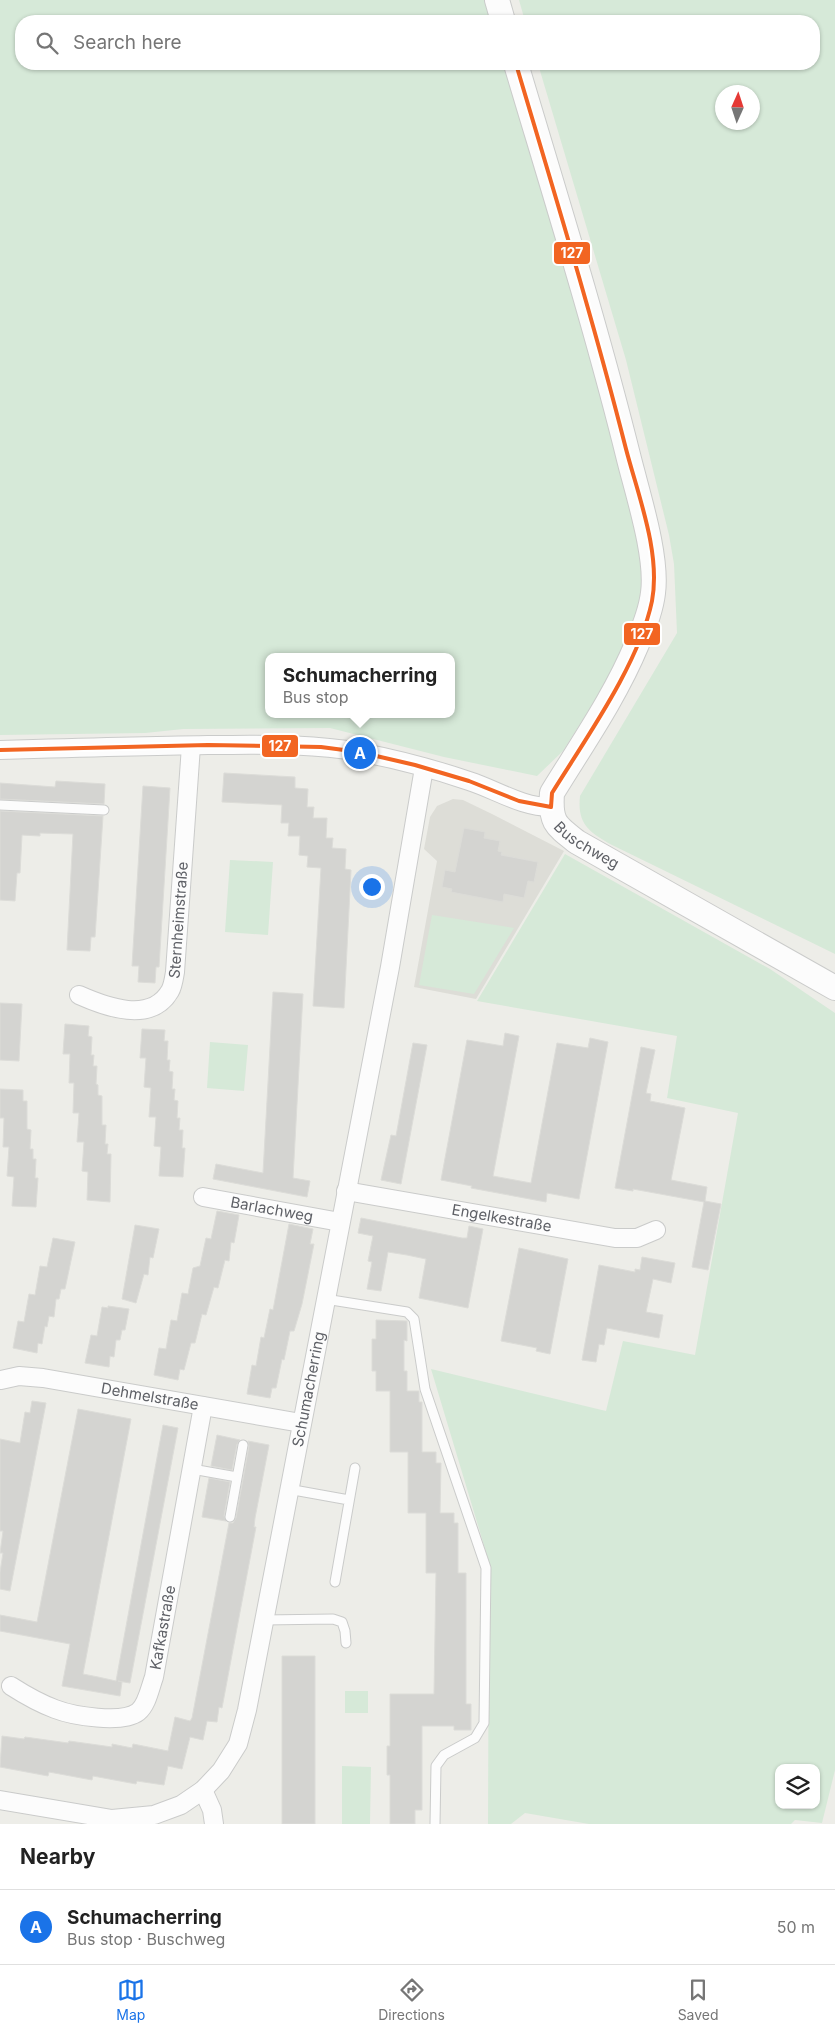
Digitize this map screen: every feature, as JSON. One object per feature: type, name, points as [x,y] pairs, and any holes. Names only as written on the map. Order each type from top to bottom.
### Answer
[{"type":"street","points":[[497,0],[501,15]]},
{"type":"street","points":[[518,70],[610,381],[640,501],[653,563],[653,592],[645,625],[602,715],[552,792],[551,807]]},
{"type":"street","name":"Buschweg","points":[[0,750],[283,744],[323,747],[360,753],[470,781],[522,803],[537,807],[551,807],[557,826],[577,842],[835,988]]},
{"type":"street","name":"Sternheimstraße","points":[[79,995],[101,1005],[120,1009],[144,1010],[164,1000],[172,989],[175,972],[191,746]]},
{"type":"street","name":"Schumacherring","points":[[0,1800],[112,1820],[154,1815],[181,1805],[203,1790],[221,1771],[238,1744],[264,1620],[390,967],[424,768]]},
{"type":"street","name":"Engelkestraße","points":[[346,1191],[615,1238],[637,1238],[656,1230]]},
{"type":"street","name":"Barlachweg","points":[[203,1197],[340,1222]]},
{"type":"street","name":"Dehmelstraße","points":[[0,1380],[19,1376],[43,1378],[301,1423]]},
{"type":"street","name":"Kafkastraße","points":[[11,1686],[28,1697],[58,1711],[113,1719],[128,1717],[140,1711],[154,1677],[203,1406]]},
{"type":"street","points":[[203,1790],[212,1810],[214,1824]]},
{"type":"lane","points":[[0,805],[104,810]]},
{"type":"lane","points":[[325,1299],[407,1312],[414,1319],[425,1389],[486,1568],[484,1722],[475,1738],[444,1755],[436,1766],[435,1824]]},
{"type":"lane","points":[[230,1518],[243,1445]]},
{"type":"lane","points":[[335,1582],[355,1468]]},
{"type":"lane","points":[[192,1469],[238,1476]]},
{"type":"lane","points":[[288,1489],[349,1500]]},
{"type":"lane","points":[[264,1620],[333,1619],[342,1622],[346,1631],[346,1643]]},
{"type":"shaded area","points":[[453,799],[463,800],[564,851],[476,999],[414,987],[437,861],[424,849],[430,817],[437,806]]},
{"type":"green space","points":[[0,0],[486,0],[490,15],[15,15],[15,70],[506,70],[623,467],[642,564],[642,593],[636,618],[614,670],[563,751],[537,776],[444,757],[330,728],[183,729],[145,733],[0,735]]},
{"type":"green space","points":[[519,0],[835,0],[835,954],[612,845],[591,831],[580,814],[580,796],[677,633],[674,564],[669,535],[626,360],[540,70],[820,70],[820,15],[523,15]]},
{"type":"green space","points":[[565,854],[770,969],[835,1013],[835,1770],[822,1823],[795,1820],[791,1824],[589,1824],[525,1813],[511,1824],[488,1824],[489,1562],[431,1369],[606,1411],[623,1341],[695,1355],[738,1113],[667,1098],[677,1036],[477,1001]]},
{"type":"green space","points":[[230,860],[273,862],[268,935],[225,932]]},
{"type":"green space","points":[[432,915],[514,928],[474,994],[419,985]]},
{"type":"green space","points":[[210,1042],[248,1045],[244,1091],[207,1088]]},
{"type":"green space","points":[[345,1691],[368,1691],[368,1713],[345,1713]]},
{"type":"green space","points":[[342,1766],[371,1767],[370,1824],[342,1824]]},
{"type":"building","points":[[224,773],[295,777],[295,788],[308,789],[307,807],[314,807],[313,818],[327,818],[326,838],[333,838],[332,848],[346,849],[345,869],[351,870],[344,1008],[313,1006],[321,868],[307,867],[308,856],[299,855],[300,836],[288,836],[289,823],[281,823],[282,805],[222,802]]},
{"type":"building","points":[[56,781],[105,784],[104,804],[0,799],[0,783],[55,787]]},
{"type":"building","points":[[143,786],[170,788],[159,967],[156,967],[155,983],[138,982],[139,966],[132,966]]},
{"type":"building","points":[[0,811],[103,816],[95,937],[91,937],[90,951],[67,950],[73,834],[40,833],[40,836],[22,835],[20,873],[17,873],[15,901],[0,900]]},
{"type":"building","points":[[464,828],[485,832],[484,838],[500,841],[498,851],[502,852],[501,855],[538,862],[534,882],[528,881],[524,898],[504,894],[503,902],[451,892],[452,889],[442,887],[445,870],[455,872]]},
{"type":"building","points":[[273,992],[303,994],[293,1178],[310,1181],[307,1197],[213,1179],[216,1164],[263,1173]]},
{"type":"building","points":[[0,1003],[22,1004],[19,1061],[0,1060]]},
{"type":"building","points":[[65,1024],[89,1026],[88,1036],[92,1037],[91,1055],[94,1055],[93,1066],[97,1066],[96,1084],[98,1085],[98,1095],[102,1096],[102,1125],[106,1125],[105,1144],[108,1144],[107,1154],[111,1154],[110,1202],[87,1200],[88,1172],[82,1171],[84,1142],[77,1142],[79,1113],[73,1113],[74,1083],[69,1083],[70,1054],[63,1054]]},
{"type":"building","points":[[142,1029],[165,1030],[164,1041],[168,1041],[167,1060],[170,1060],[169,1071],[173,1072],[172,1089],[175,1089],[174,1100],[178,1101],[177,1118],[180,1118],[179,1130],[183,1130],[182,1148],[185,1148],[183,1177],[159,1176],[161,1147],[154,1146],[156,1117],[149,1117],[151,1088],[144,1087],[146,1058],[140,1058]]},
{"type":"building","points":[[505,1033],[519,1036],[493,1176],[531,1183],[557,1043],[588,1048],[590,1038],[608,1042],[579,1199],[547,1193],[546,1202],[471,1188],[472,1186],[441,1180],[467,1040],[503,1046]]},
{"type":"building","points":[[413,1043],[427,1045],[401,1184],[381,1180],[391,1135],[396,1136]]},
{"type":"building","points":[[641,1047],[655,1050],[646,1093],[651,1094],[650,1101],[685,1108],[671,1180],[707,1187],[705,1201],[721,1204],[708,1270],[692,1267],[704,1202],[633,1189],[633,1191],[615,1188]]},
{"type":"building","points":[[0,1089],[23,1090],[23,1101],[27,1101],[27,1129],[31,1130],[30,1149],[33,1149],[33,1159],[36,1159],[35,1178],[38,1178],[36,1207],[12,1206],[14,1177],[7,1176],[9,1147],[3,1147],[4,1118],[0,1118]]},
{"type":"building","points":[[217,1211],[239,1215],[234,1243],[231,1242],[229,1261],[225,1260],[218,1288],[214,1287],[206,1315],[202,1314],[195,1343],[191,1343],[184,1370],[180,1369],[178,1380],[154,1375],[159,1348],[166,1349],[171,1320],[177,1321],[182,1293],[188,1294],[193,1268],[200,1266],[206,1238],[211,1239]]},
{"type":"building","points":[[361,1218],[462,1238],[467,1238],[469,1226],[483,1229],[468,1308],[419,1298],[426,1259],[407,1255],[388,1252],[381,1291],[367,1289],[372,1262],[368,1261],[373,1236],[358,1233]]},
{"type":"building","points":[[289,1224],[313,1229],[310,1244],[314,1244],[302,1304],[294,1331],[290,1331],[276,1388],[272,1388],[270,1398],[247,1394],[252,1365],[256,1366],[261,1337],[264,1338],[270,1309],[273,1310]]},
{"type":"building","points":[[135,1225],[159,1229],[153,1258],[150,1257],[148,1275],[144,1274],[136,1303],[122,1299]]},
{"type":"building","points":[[53,1238],[75,1242],[65,1289],[61,1289],[59,1299],[56,1299],[54,1317],[49,1316],[42,1344],[38,1343],[37,1353],[13,1348],[18,1321],[24,1322],[29,1294],[35,1295],[40,1266],[47,1267]]},
{"type":"building","points":[[519,1248],[568,1259],[550,1354],[536,1351],[537,1348],[501,1341]]},
{"type":"building","points":[[642,1257],[675,1263],[671,1283],[653,1279],[646,1312],[663,1315],[659,1338],[607,1328],[604,1345],[599,1344],[596,1362],[582,1360],[599,1265],[635,1272],[635,1269],[640,1270]]},
{"type":"building","points":[[108,1306],[129,1309],[125,1330],[122,1330],[120,1340],[116,1340],[114,1357],[110,1356],[109,1367],[85,1363],[91,1335],[97,1336],[102,1307],[108,1308]]},
{"type":"building","points":[[376,1320],[407,1321],[407,1341],[404,1340],[404,1371],[407,1371],[407,1391],[419,1391],[419,1402],[422,1402],[422,1452],[436,1452],[436,1463],[441,1463],[440,1513],[454,1513],[454,1523],[458,1523],[458,1573],[466,1573],[466,1704],[471,1704],[471,1730],[454,1730],[454,1726],[422,1726],[422,1810],[415,1810],[415,1824],[390,1824],[390,1775],[387,1775],[387,1746],[390,1746],[390,1694],[434,1694],[436,1573],[426,1573],[426,1513],[408,1513],[408,1452],[390,1452],[390,1391],[376,1391],[376,1371],[372,1371],[372,1339],[376,1339]]},
{"type":"building","points":[[32,1401],[46,1403],[10,1591],[0,1589],[3,1553],[0,1553],[3,1531],[0,1531],[0,1439],[20,1443],[25,1412],[30,1413]]},
{"type":"building","points":[[78,1409],[131,1419],[83,1674],[116,1681],[163,1425],[178,1428],[130,1683],[118,1681],[122,1682],[120,1696],[62,1686],[70,1644],[0,1631],[0,1615],[37,1622]]},
{"type":"building","points":[[217,1435],[240,1440],[237,1444],[232,1470],[211,1466]]},
{"type":"building","points":[[248,1441],[269,1445],[255,1518],[254,1527],[256,1527],[222,1708],[219,1707],[217,1722],[207,1721],[203,1740],[190,1737],[182,1769],[168,1766],[164,1785],[137,1781],[136,1784],[93,1776],[92,1780],[49,1772],[48,1776],[0,1767],[2,1736],[68,1743],[69,1741],[112,1747],[112,1744],[132,1748],[133,1744],[168,1751],[175,1717],[190,1721],[192,1718],[229,1523],[233,1523],[236,1518],[249,1446]]},
{"type":"building","points":[[209,1478],[230,1482],[224,1516],[226,1521],[202,1517]]},
{"type":"building","points":[[282,1656],[315,1656],[315,1824],[282,1824]]},
{"type":"transit line","name":"127","points":[[518,70],[573,256],[642,505],[651,544],[654,583],[652,601],[636,650],[610,700],[552,793],[551,807]]},
{"type":"transit line","name":"127","points":[[0,750],[208,745],[321,747],[359,752],[415,765],[469,781],[519,801],[551,807]]},
{"type":"place","name":"Schumacherring","points":[[360,753]]}]
